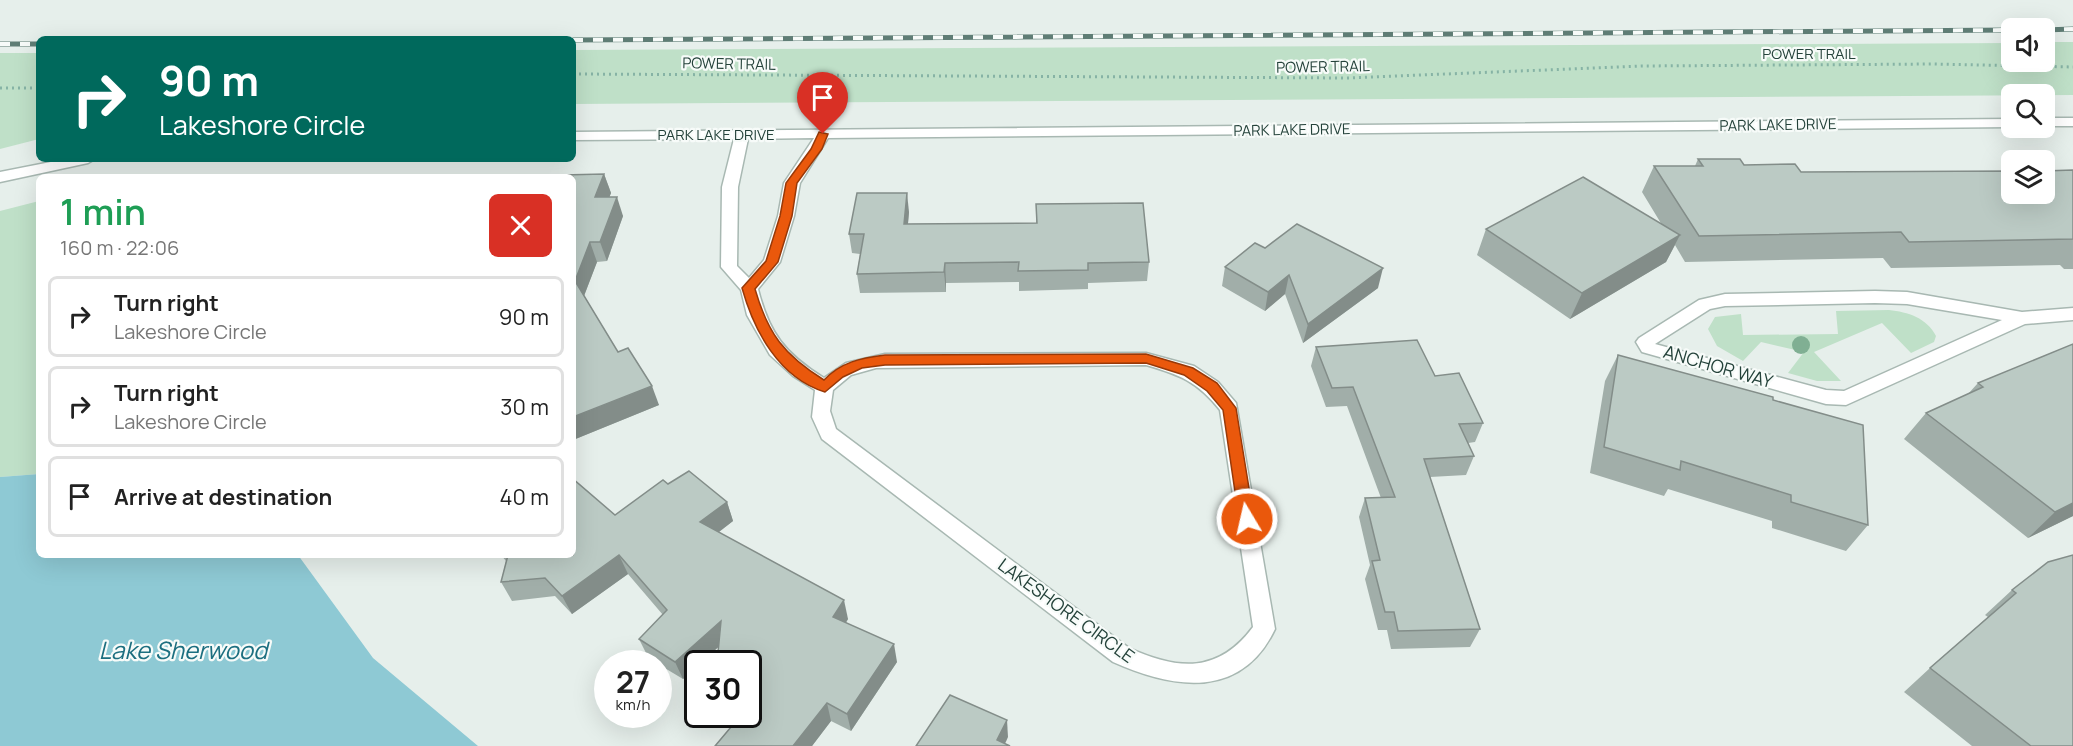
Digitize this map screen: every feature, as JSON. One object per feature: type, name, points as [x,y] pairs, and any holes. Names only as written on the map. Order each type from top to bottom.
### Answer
[{"type":"street","points":[[2055,122],[2073,122]]},
{"type":"street","name":"PARK LAKE DRIVE","points":[[576,136],[2001,123]]},
{"type":"street","points":[[749,288],[772,262],[786,216],[792,183],[816,149],[823,134]]},
{"type":"street","points":[[742,135],[729,187],[729,267],[749,288],[756,315],[776,351],[799,371],[825,387]]},
{"type":"street","points":[[0,177],[73,162]]},
{"type":"street","name":"ANCHOR WAY","points":[[2022,318],[1846,398],[1814,394],[1648,348],[1645,342],[1705,304],[1725,300],[1907,298],[2022,318],[2073,314]]},
{"type":"street","name":"LAKESHORE CIRCLE","points":[[1146,358],[1188,371],[1212,387],[1229,408],[1264,630],[1242,656],[1218,669],[1188,675],[1149,669],[1121,655],[829,434],[821,423],[819,404],[825,387],[838,373],[859,363],[885,360],[1146,358]]},
{"type":"path","name":"POWER TRAIL","points":[[576,74],[1337,78],[1642,66],[1934,64],[2073,67]]},
{"type":"path","points":[[0,88],[36,88]]},
{"type":"green space","points":[[2055,42],[2073,42],[2073,95],[2055,95],[2055,84],[2001,84],[2001,95],[576,104],[576,50],[2001,43],[2001,72],[2055,72]]},
{"type":"green space","points":[[0,53],[36,53],[36,140],[0,149]]},
{"type":"green space","points":[[36,202],[36,474],[0,477],[0,211]]},
{"type":"green space","points":[[1889,310],[1910,314],[1922,320],[1936,336],[1934,342],[1911,353],[1882,323],[1814,352],[1841,381],[1817,381],[1788,373],[1804,352],[1761,342],[1743,361],[1717,346],[1708,329],[1715,317],[1741,314],[1743,335],[1838,334],[1836,311]]},
{"type":"water","name":"Lake Sherwood","points":[[36,474],[36,558],[300,558],[373,658],[478,746],[0,746],[0,477]]},
{"type":"building","points":[[1698,159],[1740,159],[1744,165],[1795,164],[1801,172],[2001,171],[2001,204],[2055,204],[2055,171],[2073,170],[2073,239],[1909,242],[1901,232],[1699,236],[1654,166],[1703,166]]},
{"type":"building","points":[[604,174],[595,197],[617,197],[600,242],[590,242],[576,278],[576,175]]},
{"type":"building","points":[[1583,177],[1680,235],[1582,293],[1486,229]]},
{"type":"building","points":[[857,193],[907,193],[904,224],[1037,223],[1036,204],[1143,203],[1149,262],[1088,263],[1088,270],[1018,271],[1019,262],[945,263],[944,272],[857,274],[864,234],[849,234]]},
{"type":"building","points":[[1297,224],[1383,268],[1308,324],[1289,275],[1268,292],[1225,267],[1255,243],[1265,248]]},
{"type":"building","points":[[576,283],[618,352],[628,348],[652,386],[576,416]]},
{"type":"building","points":[[1417,340],[1435,376],[1459,373],[1483,423],[1459,424],[1474,456],[1424,459],[1480,629],[1398,631],[1394,612],[1385,612],[1372,561],[1380,560],[1365,498],[1395,497],[1353,387],[1332,388],[1316,347]]},
{"type":"building","points":[[2073,344],[2073,503],[2055,512],[1926,413],[1983,387],[1978,383]]},
{"type":"building","points":[[1618,355],[1773,397],[1773,400],[1863,425],[1868,525],[1791,502],[1791,495],[1681,461],[1680,470],[1604,447]]},
{"type":"building","points":[[689,471],[727,502],[700,522],[844,600],[833,617],[894,644],[847,714],[827,703],[793,746],[715,746],[730,728],[762,728],[762,650],[718,650],[721,621],[688,650],[684,650],[684,654],[675,662],[672,660],[672,650],[656,650],[639,639],[667,610],[619,555],[562,596],[545,578],[501,582],[507,558],[576,558],[576,482],[615,515],[663,480],[668,484]]},
{"type":"building","points":[[2073,555],[2073,746],[2031,746],[1930,668],[2016,593],[2012,590],[2048,562]]},
{"type":"building","points":[[950,695],[1007,720],[997,740],[1010,746],[916,746]]},
{"type":"railway","points":[[2055,30],[2073,29]]},
{"type":"railway","points":[[576,40],[2001,30]]},
{"type":"railway","points":[[0,44],[36,44]]},
{"type":"route","points":[[823,134],[816,149],[792,183],[786,216],[772,262],[749,288],[756,315],[776,351],[799,371],[825,387],[838,373],[859,363],[885,360],[1146,358],[1174,366],[1188,371],[1212,387],[1229,408],[1247,519]]}]
